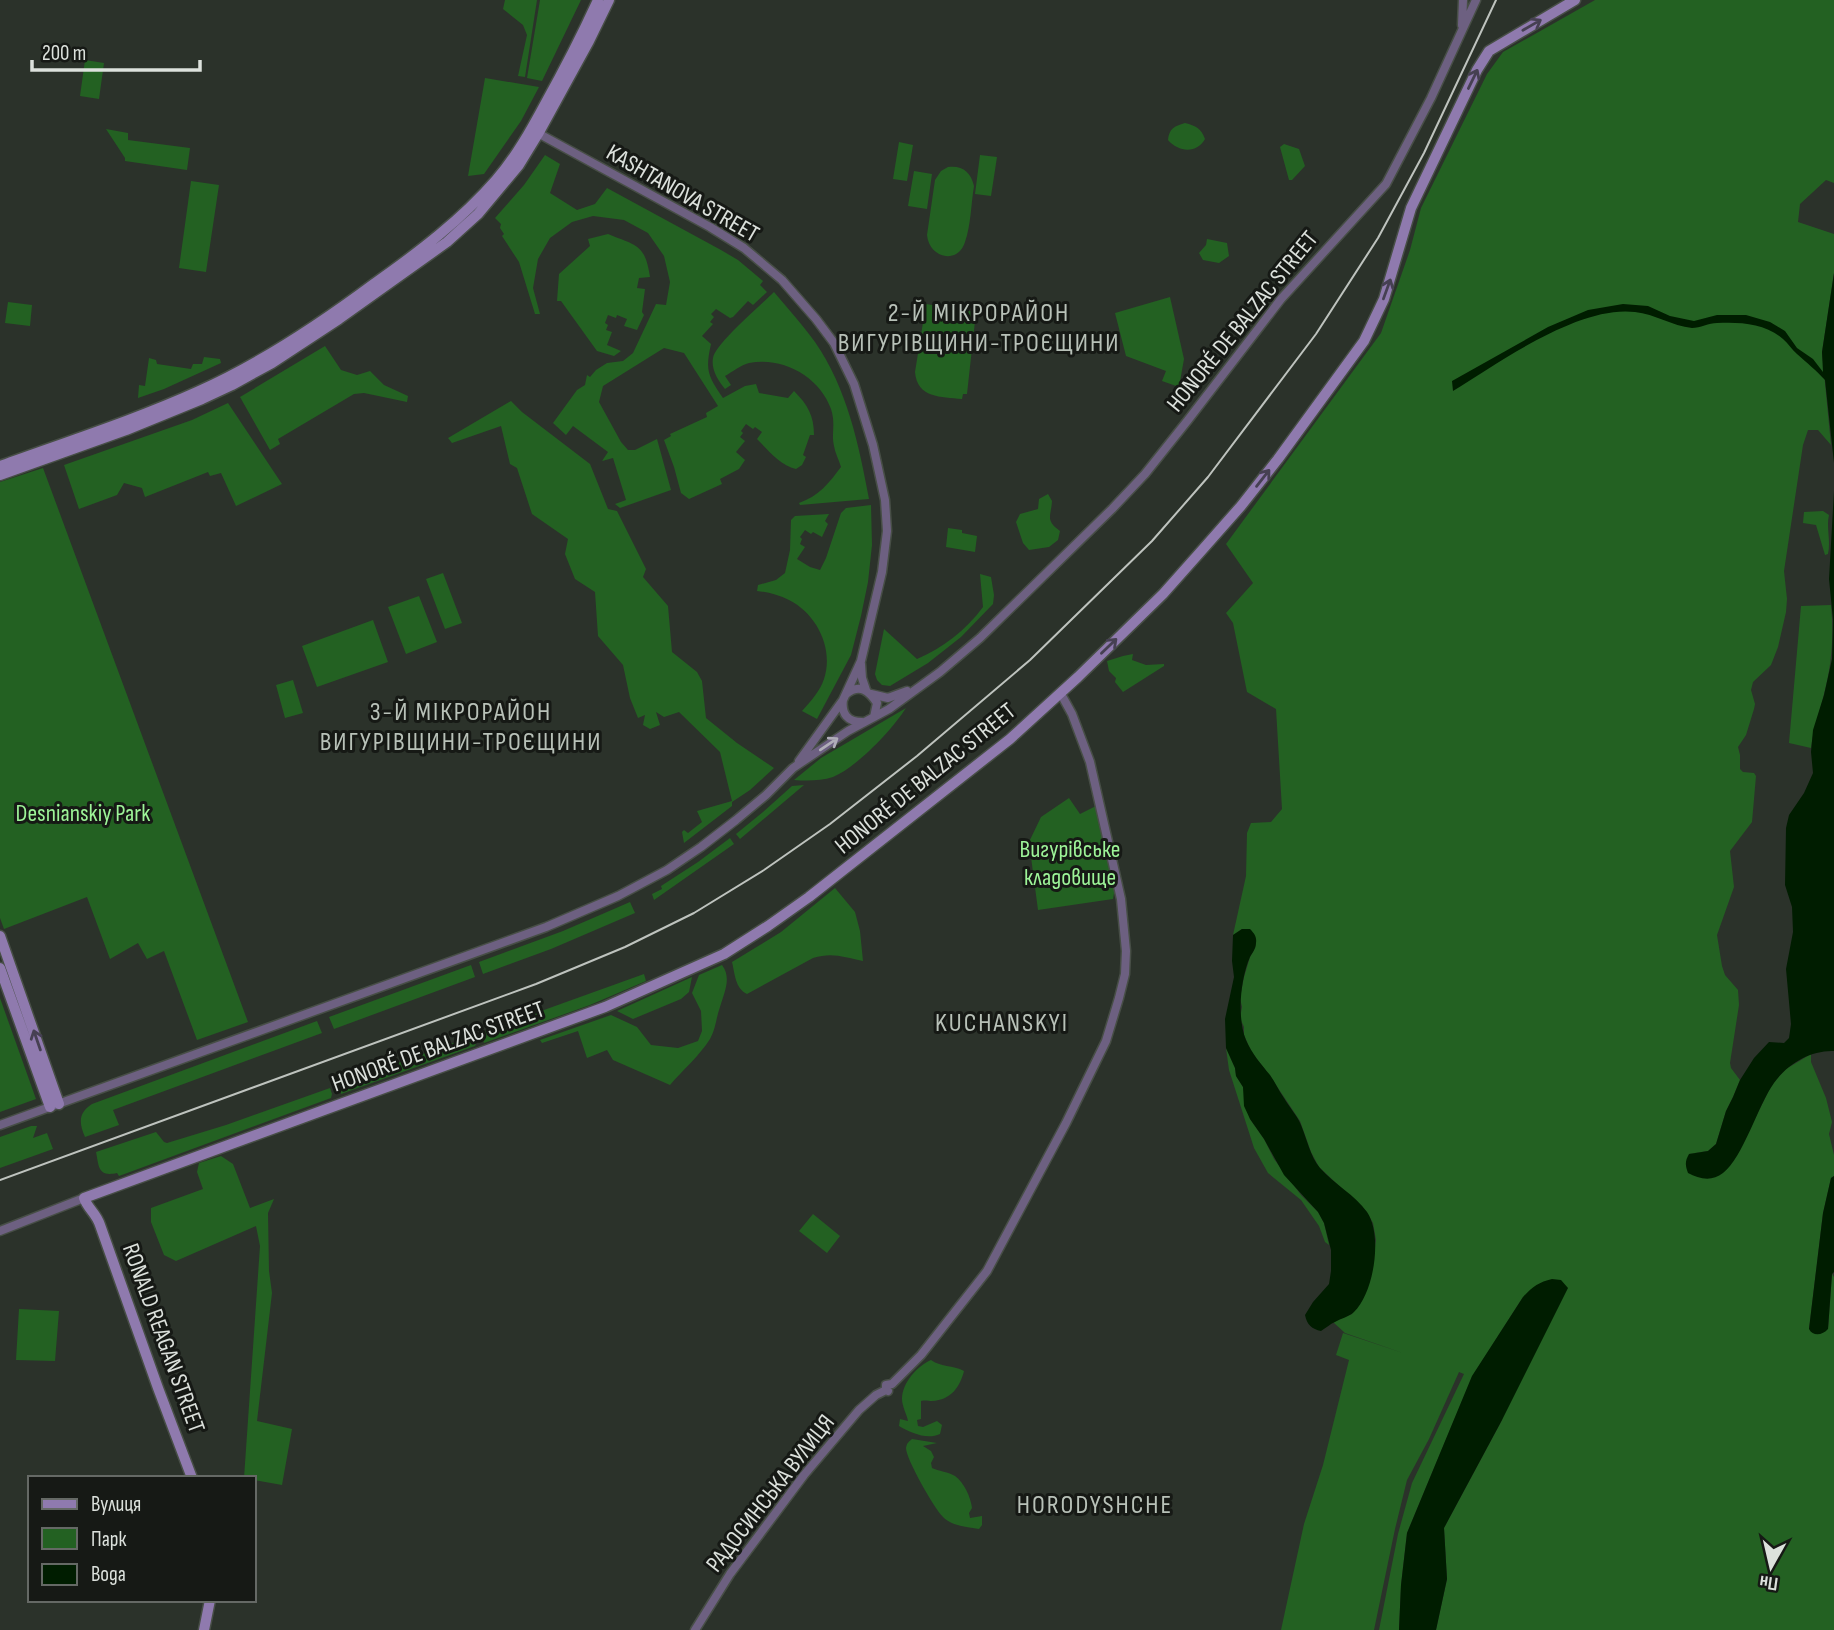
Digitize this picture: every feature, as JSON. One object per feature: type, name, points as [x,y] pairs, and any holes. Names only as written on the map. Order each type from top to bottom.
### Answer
[{"type":"main road","points":[[0,475],[126,430],[202,399],[272,363],[447,242],[478,214],[519,165],[598,0]]},
{"type":"main road","points":[[0,466],[200,391],[268,356],[349,303],[439,236],[498,178],[534,132],[589,41],[609,0]]},
{"type":"main road","name":"HONORÉ DE BALZAC STREET","points":[[89,1196],[605,1007],[724,954],[809,897],[1010,739],[1061,694],[1163,594],[1241,506],[1278,458],[1364,341],[1384,299],[1411,208],[1477,70],[1489,51],[1575,0]]},
{"type":"main road","points":[[0,936],[55,1106]]},
{"type":"main road","points":[[0,968],[55,1106]]},
{"type":"main road","name":"RONALD REAGAN STREET","points":[[89,1196],[97,1203],[96,1213],[191,1476]]},
{"type":"main road","points":[[204,1630],[210,1602]]},
{"type":"street","points":[[1461,37],[1463,0]]},
{"type":"street","name":"HONORÉ DE BALZAC STREET","points":[[0,1125],[533,932],[618,896],[667,870],[701,847],[766,794],[793,768],[848,731],[889,709],[940,672],[980,638],[1145,474],[1303,272],[1378,194],[1393,173],[1416,130],[1476,0]]},
{"type":"street","name":"KASHTANOVA STREET","points":[[534,132],[699,220],[744,248],[782,281],[816,319],[844,361],[873,444],[885,500],[887,531],[883,572],[861,661],[844,697]]},
{"type":"street","name":"KASHTANOVA STREET","points":[[861,661],[862,678],[869,692]]},
{"type":"street","name":"HONORÉ DE BALZAC STREET","points":[[869,692],[884,698],[894,697],[923,684]]},
{"type":"street","points":[[855,689],[869,692],[877,703],[870,720],[857,722],[846,718],[843,711],[844,697],[855,689]]},
{"type":"street","name":"РАДОСИНСЬКА ВУЛИЦЯ","points":[[695,1630],[730,1574],[779,1506],[859,1410],[889,1387],[921,1355],[987,1271],[1106,1041],[1125,974],[1124,917],[1106,825],[1090,762],[1072,714],[1061,694]]},
{"type":"street","name":"HONORÉ DE BALZAC STREET","points":[[793,768],[844,697]]},
{"type":"street","name":"HONORÉ DE BALZAC STREET","points":[[0,1231],[89,1196]]},
{"type":"green space","points":[[505,0],[537,0],[525,77],[518,76],[527,35],[523,25],[503,9]]},
{"type":"green space","points":[[540,0],[581,0],[542,81],[527,78]]},
{"type":"green space","points":[[1595,0],[1834,0],[1834,183],[1826,180],[1800,204],[1798,222],[1834,234],[1834,273],[1822,352],[1831,445],[1818,430],[1808,430],[1803,445],[1784,571],[1786,612],[1771,665],[1753,682],[1751,690],[1754,709],[1746,735],[1738,747],[1740,769],[1756,776],[1752,822],[1730,851],[1734,887],[1717,935],[1725,975],[1738,990],[1739,1005],[1730,1063],[1740,1080],[1726,1111],[1716,1144],[1708,1151],[1689,1154],[1741,1147],[1772,1084],[1786,1069],[1811,1054],[1811,1062],[1826,1098],[1832,1122],[1829,1134],[1834,1155],[1834,1176],[1831,1178],[1823,1213],[1809,1329],[1828,1329],[1832,1274],[1834,1630],[1436,1630],[1447,1579],[1444,1528],[1502,1420],[1523,1297],[1472,1377],[1407,1533],[1399,1630],[1379,1630],[1398,1534],[1412,1483],[1464,1374],[1459,1372],[1407,1480],[1374,1630],[1281,1630],[1304,1524],[1323,1465],[1349,1360],[1336,1355],[1343,1333],[1403,1353],[1345,1333],[1333,1322],[1352,1314],[1374,1254],[1376,1240],[1373,1223],[1366,1211],[1319,1167],[1300,1121],[1251,1051],[1240,1018],[1244,977],[1254,950],[1242,929],[1233,935],[1246,876],[1247,833],[1251,823],[1271,822],[1282,809],[1276,709],[1247,692],[1233,623],[1226,613],[1253,583],[1226,544],[1381,333],[1410,250],[1421,208],[1487,74],[1503,52]]},
{"type":"green space","points":[[85,60],[104,63],[99,99],[80,96]]},
{"type":"green space","points":[[485,78],[539,87],[521,121],[484,174],[468,176]]},
{"type":"green space","points":[[1185,123],[1198,128],[1205,139],[1202,144],[1187,150],[1168,140],[1173,128]]},
{"type":"green space","points":[[106,129],[128,133],[128,140],[190,148],[187,170],[125,161]]},
{"type":"green space","points":[[899,142],[913,145],[907,181],[893,179]]},
{"type":"green space","points":[[1284,144],[1299,149],[1305,166],[1292,180],[1289,180],[1280,147]]},
{"type":"green space","points":[[545,155],[560,164],[550,193],[577,210],[595,204],[607,188],[738,260],[763,281],[760,285],[767,292],[753,305],[748,301],[730,318],[716,309],[711,314],[714,317],[710,322],[713,324],[702,336],[711,344],[709,373],[723,398],[745,386],[756,384],[759,393],[788,398],[794,391],[809,411],[814,428],[814,435],[810,435],[802,465],[796,469],[780,461],[757,439],[762,432],[746,424],[740,437],[745,441],[736,452],[745,460],[739,469],[720,479],[722,484],[689,499],[681,493],[664,440],[671,436],[670,434],[707,417],[706,413],[718,406],[684,353],[664,348],[603,386],[599,402],[628,450],[635,450],[657,439],[671,490],[620,508],[615,504],[626,500],[613,458],[602,461],[608,452],[573,426],[566,435],[553,423],[577,390],[585,385],[587,375],[590,377],[607,363],[623,361],[633,353],[656,304],[666,305],[670,282],[664,256],[648,233],[624,220],[593,216],[572,222],[550,238],[538,259],[533,288],[540,314],[535,314],[519,262],[502,236],[504,234],[500,228],[501,224],[495,218],[524,185]]},
{"type":"green space","points":[[980,155],[997,157],[991,196],[975,194]]},
{"type":"green space","points":[[948,167],[958,167],[965,171],[974,186],[965,242],[956,254],[944,256],[933,249],[927,235],[935,180],[941,171]]},
{"type":"green space","points":[[914,171],[932,174],[927,209],[908,206]]},
{"type":"green space","points":[[191,181],[219,185],[206,272],[179,268]]},
{"type":"green space","points":[[608,234],[626,241],[642,252],[650,277],[639,278],[637,288],[645,289],[642,312],[644,315],[637,330],[624,326],[627,319],[608,315],[606,330],[612,332],[607,345],[621,351],[614,356],[597,351],[561,301],[557,301],[559,274],[590,246],[588,239]]},
{"type":"green space","points":[[1207,239],[1227,243],[1229,256],[1219,263],[1203,260],[1199,253],[1206,245]]},
{"type":"green space","points":[[774,292],[815,342],[836,378],[856,438],[869,499],[799,503],[818,493],[841,467],[834,446],[831,409],[818,387],[809,379],[787,366],[762,362],[746,364],[725,376],[731,385],[725,389],[716,375],[713,358],[722,343]]},
{"type":"green space","points":[[1170,297],[1184,359],[1179,387],[1162,381],[1166,371],[1126,356],[1115,313]]},
{"type":"green space","points":[[8,302],[32,305],[30,326],[5,323]]},
{"type":"green space","points":[[926,304],[976,312],[967,394],[963,394],[962,399],[931,394],[920,387],[917,381],[915,372]]},
{"type":"green space","points":[[325,346],[341,370],[357,375],[370,371],[384,385],[408,396],[407,402],[364,393],[354,394],[278,439],[280,444],[270,450],[240,397]]},
{"type":"green space","points":[[204,357],[220,359],[221,363],[138,398],[139,385],[145,386],[149,358],[156,360],[157,364],[191,369],[193,364],[202,364]]},
{"type":"green space","points":[[511,401],[590,464],[608,509],[617,511],[646,569],[643,577],[668,606],[672,652],[697,672],[702,681],[706,718],[774,768],[732,802],[732,806],[684,843],[682,832],[684,830],[688,833],[702,822],[697,811],[732,801],[720,752],[679,712],[664,717],[656,712],[660,725],[650,729],[643,725],[645,715],[638,718],[630,698],[623,665],[598,636],[595,592],[575,579],[565,554],[568,539],[532,514],[517,468],[510,464],[501,426],[452,443],[448,438]]},
{"type":"green space","points":[[228,403],[282,484],[236,506],[221,473],[210,476],[208,472],[145,497],[142,488],[124,483],[117,495],[79,509],[64,465],[192,420]]},
{"type":"green space","name":"Desnianskiy Park","points":[[43,468],[248,1022],[197,1040],[164,951],[147,959],[138,943],[110,959],[87,897],[4,929],[0,918],[0,482]]},
{"type":"green space","points":[[1048,494],[1052,501],[1051,521],[1060,531],[1058,540],[1049,547],[1029,550],[1023,543],[1016,522],[1020,514],[1038,509],[1039,499]]},
{"type":"green space","points":[[871,505],[872,545],[861,616],[851,655],[817,719],[802,711],[818,692],[827,668],[821,633],[799,606],[781,597],[757,591],[758,585],[776,580],[785,573],[790,550],[791,520],[795,516],[829,514],[822,537],[805,530],[800,537],[800,544],[805,547],[797,559],[820,570],[841,513],[846,508]]},
{"type":"green space","points":[[1823,511],[1829,515],[1829,549],[1825,555],[1816,525],[1803,523],[1804,512]]},
{"type":"green space","points":[[948,528],[977,536],[975,552],[946,547]]},
{"type":"green space","points":[[443,573],[462,623],[445,629],[426,579]]},
{"type":"green space","points":[[980,574],[991,577],[993,604],[961,637],[928,663],[890,686],[882,685],[875,674],[884,629],[917,659],[936,649],[962,631],[983,607]]},
{"type":"green space","points":[[419,596],[437,642],[406,654],[388,607]]},
{"type":"green space","points":[[1831,605],[1831,661],[1811,748],[1789,743],[1801,606]]},
{"type":"green space","points":[[373,620],[388,662],[317,687],[302,646]]},
{"type":"green space","points":[[1133,654],[1132,660],[1146,665],[1164,666],[1123,692],[1109,671],[1107,661]]},
{"type":"green space","points":[[293,680],[303,713],[285,718],[276,685]]},
{"type":"green space","points":[[906,708],[892,727],[853,765],[833,777],[794,780],[821,758]]},
{"type":"green space","points":[[804,785],[740,839],[736,834],[792,786]]},
{"type":"green space","name":"Вигурівське кладовище","points":[[1069,798],[1080,814],[1098,805],[1115,888],[1113,899],[1038,910],[1029,842],[1041,817]]},
{"type":"green space","points":[[730,838],[734,844],[654,900],[652,894],[662,889],[661,886]]},
{"type":"green space","points":[[835,888],[855,912],[863,961],[820,956],[747,994],[743,991],[736,980],[732,962],[781,932]]},
{"type":"green space","points":[[630,902],[635,913],[551,949],[483,974],[479,962],[563,931]]},
{"type":"green space","points":[[471,965],[475,977],[334,1029],[329,1017]]},
{"type":"green space","points":[[722,965],[726,986],[712,1035],[670,1085],[613,1060],[607,1050],[587,1058],[578,1031],[542,1043],[540,1040],[611,1015],[637,1027],[651,1045],[678,1048],[698,1041],[702,1031],[701,1011],[692,993],[699,975]]},
{"type":"green space","points":[[644,974],[646,981],[590,1005],[484,1043],[480,1033]]},
{"type":"green space","points":[[692,977],[689,992],[681,999],[633,1019],[617,1011]]},
{"type":"green space","points":[[0,998],[36,1099],[0,1112]]},
{"type":"green space","points":[[317,1021],[322,1033],[113,1110],[119,1125],[85,1137],[81,1119],[84,1111],[92,1104]]},
{"type":"green space","points":[[473,1036],[475,1046],[341,1094],[338,1084]]},
{"type":"green space","points":[[1226,1048],[1243,1087],[1250,1119],[1274,1159],[1301,1195],[1318,1212],[1324,1223],[1329,1245],[1301,1200],[1268,1173],[1254,1148],[1229,1070]]},
{"type":"green space","points":[[330,1088],[331,1098],[119,1176],[117,1173],[106,1174],[100,1170],[96,1152],[156,1132],[167,1143]]},
{"type":"green space","points":[[37,1126],[33,1138],[47,1133],[53,1149],[0,1168],[0,1137]]},
{"type":"green space","points":[[221,1156],[233,1164],[250,1208],[274,1199],[268,1213],[272,1293],[257,1421],[292,1429],[282,1485],[256,1480],[256,1476],[244,1476],[260,1246],[256,1226],[176,1261],[164,1255],[151,1222],[151,1208],[203,1189],[197,1172],[199,1163]]},
{"type":"green space","points":[[813,1214],[840,1236],[827,1253],[799,1231]]},
{"type":"green space","points":[[19,1309],[59,1311],[55,1361],[16,1360]]},
{"type":"green space","points":[[931,1360],[964,1371],[957,1387],[949,1395],[939,1400],[921,1401],[921,1419],[917,1420],[918,1426],[923,1427],[937,1421],[942,1425],[940,1434],[924,1436],[899,1426],[900,1419],[908,1421],[902,1402],[907,1381]]},
{"type":"green space","points":[[912,1439],[937,1443],[923,1446],[931,1451],[934,1457],[932,1468],[953,1475],[961,1482],[967,1490],[972,1508],[970,1518],[982,1516],[979,1529],[960,1526],[939,1512],[907,1454],[906,1446]]},
{"type":"water","points":[[1834,273],[1834,463],[1825,380],[1783,339],[1752,325],[1717,323],[1692,328],[1635,312],[1613,312],[1590,317],[1565,326],[1516,351],[1453,391],[1452,381],[1548,327],[1588,310],[1623,304],[1648,306],[1670,316],[1694,321],[1717,315],[1746,315],[1770,322],[1785,331],[1797,348],[1813,359],[1823,372],[1822,352]]},
{"type":"water","points":[[1834,491],[1834,1051],[1808,1056],[1779,1076],[1730,1166],[1719,1176],[1701,1178],[1688,1173],[1686,1163],[1689,1154],[1708,1151],[1716,1144],[1726,1111],[1740,1080],[1754,1058],[1769,1042],[1784,1043],[1789,1038],[1791,1024],[1786,969],[1793,932],[1792,907],[1785,885],[1786,828],[1789,815],[1804,793],[1813,773],[1813,730],[1832,659],[1833,620],[1829,579]]},
{"type":"water","points":[[1242,929],[1250,929],[1256,941],[1242,988],[1241,1021],[1246,1040],[1297,1118],[1317,1163],[1367,1212],[1375,1235],[1371,1278],[1361,1303],[1352,1314],[1321,1331],[1310,1326],[1305,1315],[1329,1284],[1331,1250],[1324,1223],[1318,1212],[1284,1175],[1250,1119],[1244,1106],[1243,1087],[1226,1048],[1225,1019],[1234,977],[1233,935]]},
{"type":"water","points":[[1834,1176],[1834,1272],[1828,1329],[1821,1334],[1815,1334],[1809,1329],[1823,1213],[1831,1178]]},
{"type":"water","points":[[1552,1279],[1561,1280],[1568,1288],[1444,1528],[1447,1579],[1436,1630],[1399,1630],[1407,1533],[1472,1376],[1523,1297],[1536,1285]]},
{"type":"tram line","points":[[0,1180],[536,984],[625,947],[694,913],[764,870],[830,824],[917,756],[1030,660],[1152,541],[1208,477],[1316,334],[1378,238],[1424,153],[1496,0]]},
{"type":"district","name":"2-Й МІКРОРАЙОН ВИГУРІВЩИНИ-ТРОЄЩИНИ","points":[[979,327]]},
{"type":"district","name":"3-Й МІКРОРАЙОН ВИГУРІВЩИНИ-ТРОЄЩИНИ","points":[[461,726]]},
{"type":"district","name":"KUCHANSKYI","points":[[1002,1022]]},
{"type":"district","name":"HORODYSHCHE","points":[[1095,1504]]}]
